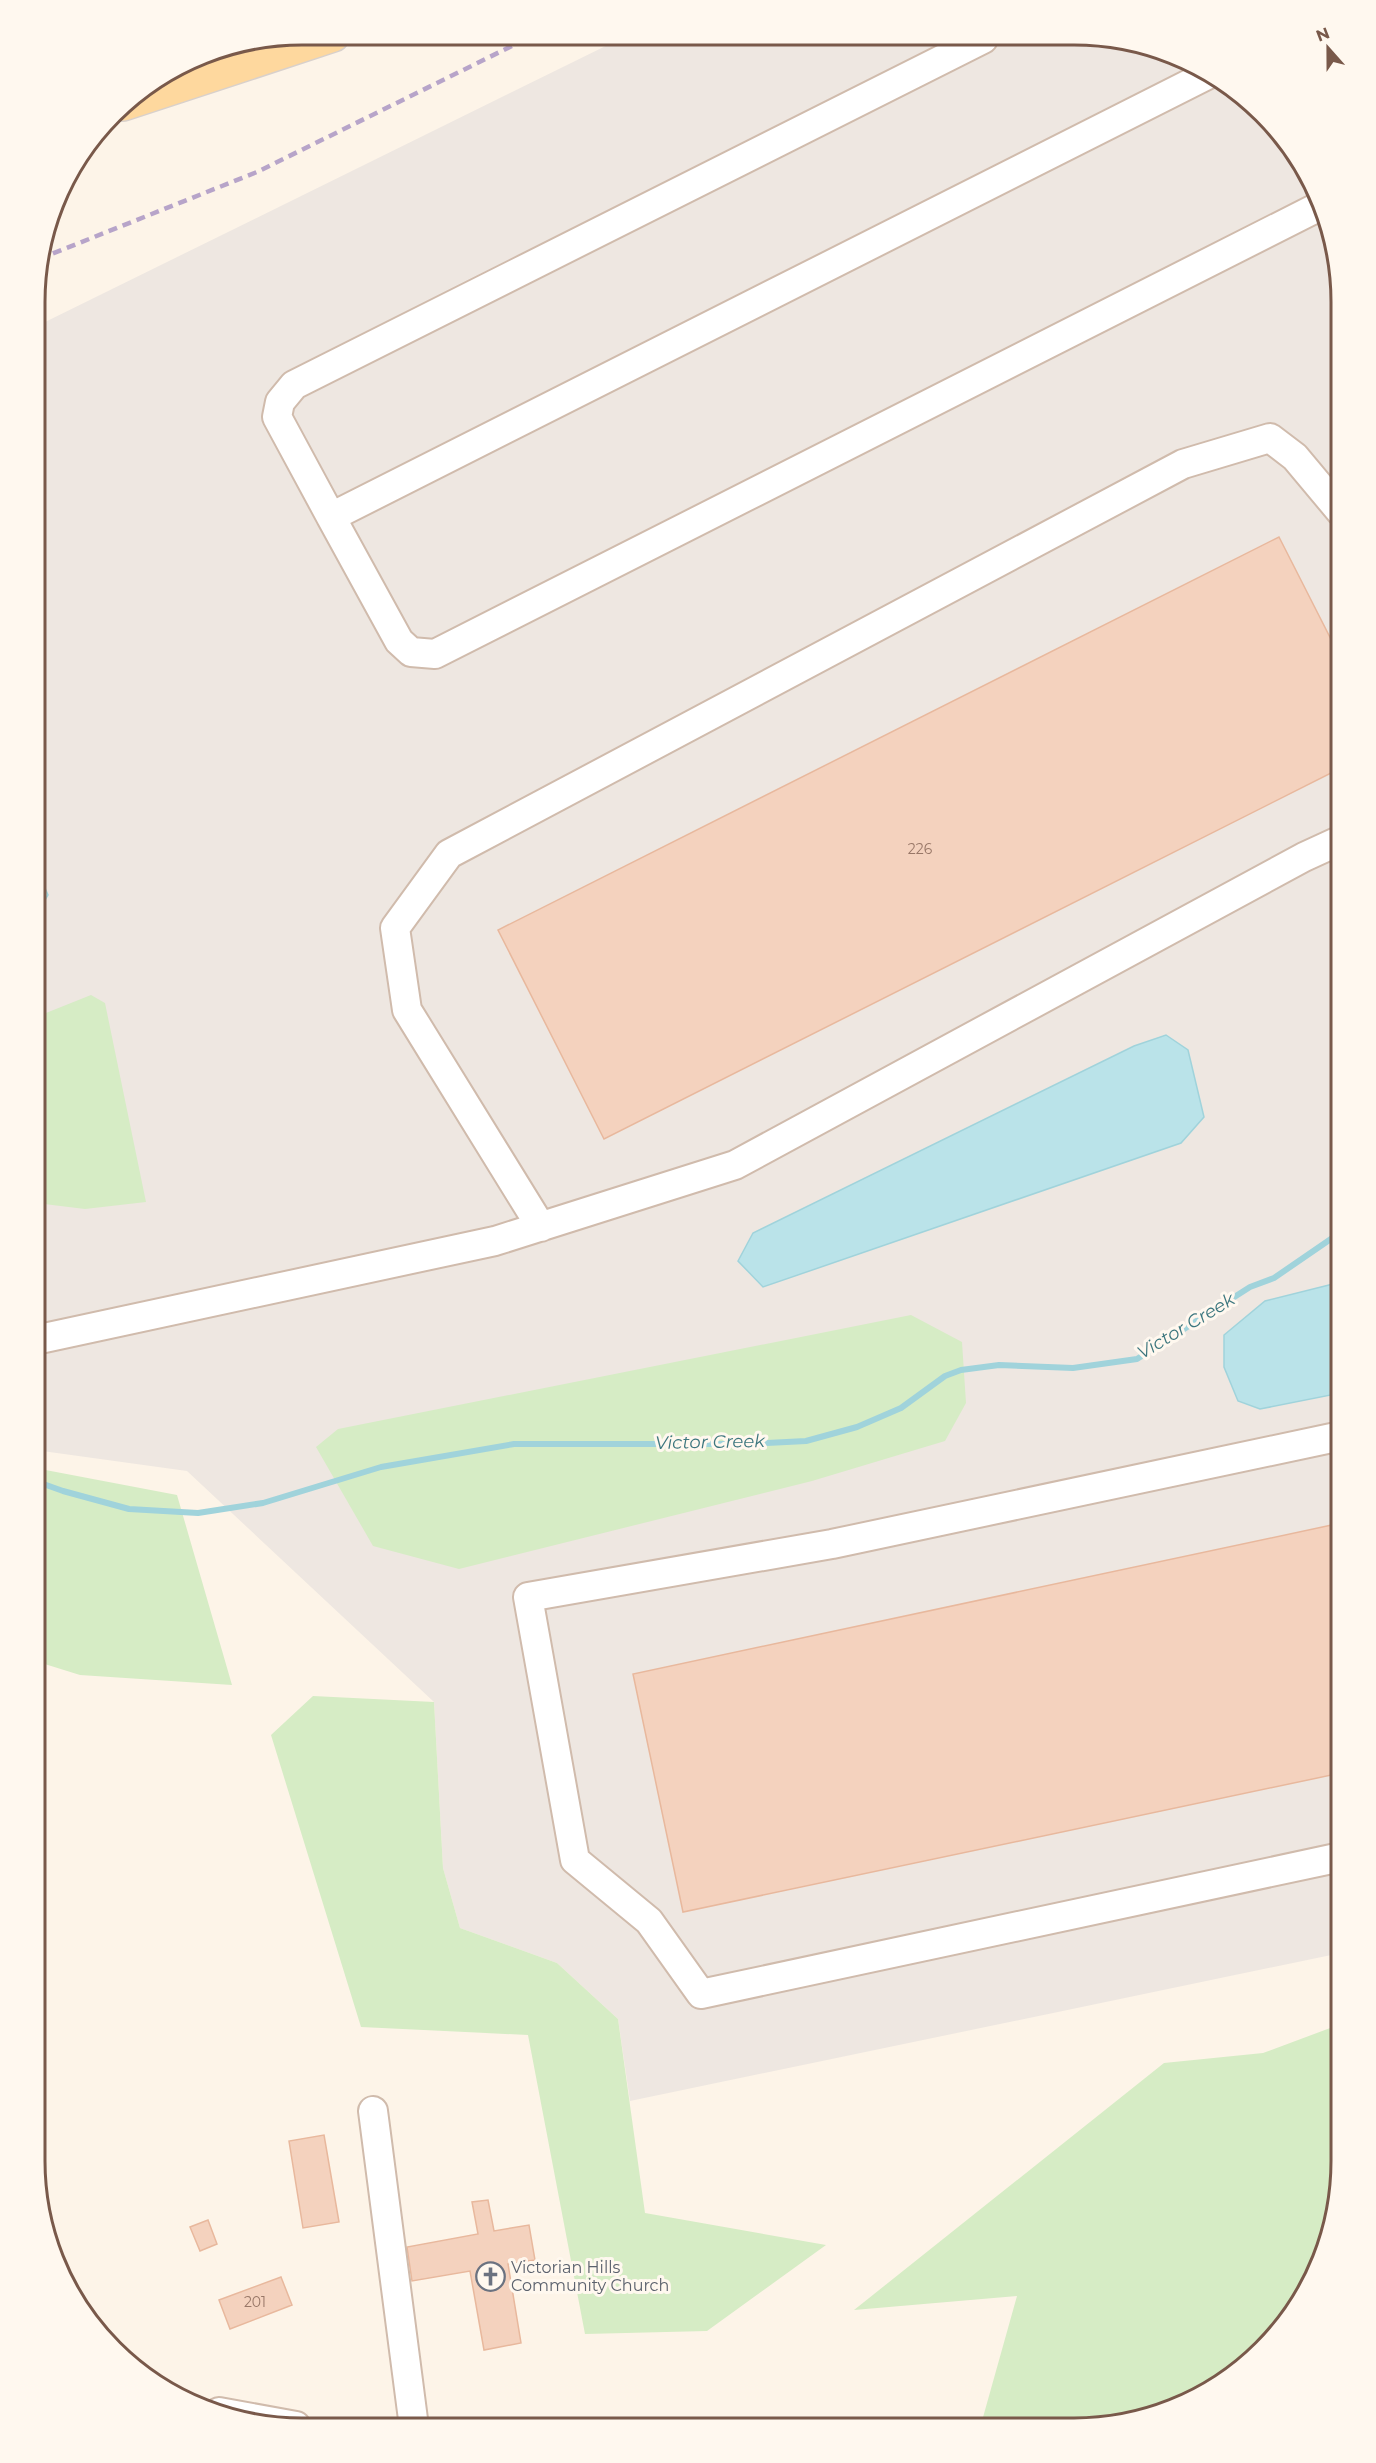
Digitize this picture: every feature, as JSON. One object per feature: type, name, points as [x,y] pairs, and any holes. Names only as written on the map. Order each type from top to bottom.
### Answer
[{"type":"main road","points":[[156,90],[246,55],[285,46]]},
{"type":"street","points":[[970,45],[294,386],[280,402],[277,417],[399,641],[411,652],[435,654],[1313,210]]},
{"type":"street","points":[[331,517],[1201,78]]},
{"type":"street","points":[[541,1227],[407,1010],[395,928],[449,854],[1183,464],[1270,438],[1295,457],[1331,500]]},
{"type":"street","points":[[45,1338],[495,1241],[735,1165],[1304,857],[1331,845]]},
{"type":"street","points":[[1331,1438],[832,1544],[528,1597],[575,1860],[649,1921],[701,1994],[1331,1859]]},
{"type":"street","points":[[373,2111],[413,2418]]},
{"type":"shaded area","points":[[608,45],[1074,45],[1107,47],[1156,59],[1202,79],[1217,88],[1256,120],[1278,146],[1297,174],[1317,220],[1329,269],[1331,302],[1331,1955],[630,2101],[618,2019],[557,1963],[460,1928],[443,1868],[434,1702],[187,1471],[45,1451],[45,322]]},
{"type":"green space","points":[[91,995],[105,1003],[146,1202],[85,1209],[45,1204],[45,1013]]},
{"type":"green space","points":[[911,1315],[962,1342],[966,1403],[945,1441],[812,1481],[459,1569],[373,1546],[316,1447],[338,1429]]},
{"type":"green space","points":[[45,1470],[177,1495],[232,1685],[80,1675],[45,1664]]},
{"type":"green space","points":[[313,1696],[434,1702],[443,1868],[460,1928],[557,1963],[618,2019],[645,2213],[826,2245],[707,2331],[585,2334],[528,2035],[361,2027],[271,1735]]},
{"type":"green space","points":[[1331,2028],[1329,2194],[1317,2243],[1304,2275],[1288,2304],[1256,2343],[1217,2375],[1172,2398],[1124,2413],[1074,2418],[983,2418],[1017,2296],[854,2310],[1164,2063],[1263,2053]]},
{"type":"water","points":[[1166,1035],[1188,1050],[1204,1117],[1181,1143],[763,1287],[738,1261],[753,1233],[1134,1046]]},
{"type":"water","points":[[1331,1284],[1331,1395],[1260,1409],[1238,1401],[1224,1367],[1224,1335],[1265,1301]]},
{"type":"building","points":[[1279,537],[1331,639],[1331,773],[604,1139],[498,930]]},
{"type":"building","points":[[1331,1525],[1331,1775],[683,1912],[633,1674]]},
{"type":"building","points":[[324,2135],[339,2222],[303,2228],[289,2141]]},
{"type":"building","name":"Victorian Hills Community Church","points":[[488,2200],[494,2231],[529,2225],[535,2260],[508,2264],[521,2343],[484,2350],[470,2271],[412,2281],[407,2247],[478,2234],[472,2202]]},
{"type":"building","points":[[208,2220],[217,2244],[200,2251],[190,2227]]},
{"type":"building","points":[[281,2277],[292,2305],[230,2329],[219,2300]]},
{"type":"waterway","name":"Victor Creek","points":[[45,1485],[129,1509],[198,1513],[263,1503],[381,1467],[514,1444],[749,1444],[806,1441],[857,1427],[901,1408],[945,1376],[961,1370],[999,1365],[1073,1368],[1137,1359],[1250,1287],[1274,1278],[1331,1239]]},
{"type":"railway","points":[[50,255],[257,172],[514,45]]},
{"type":"place","name":"Victorian Hills Community Church","points":[[490,2276]]}]
